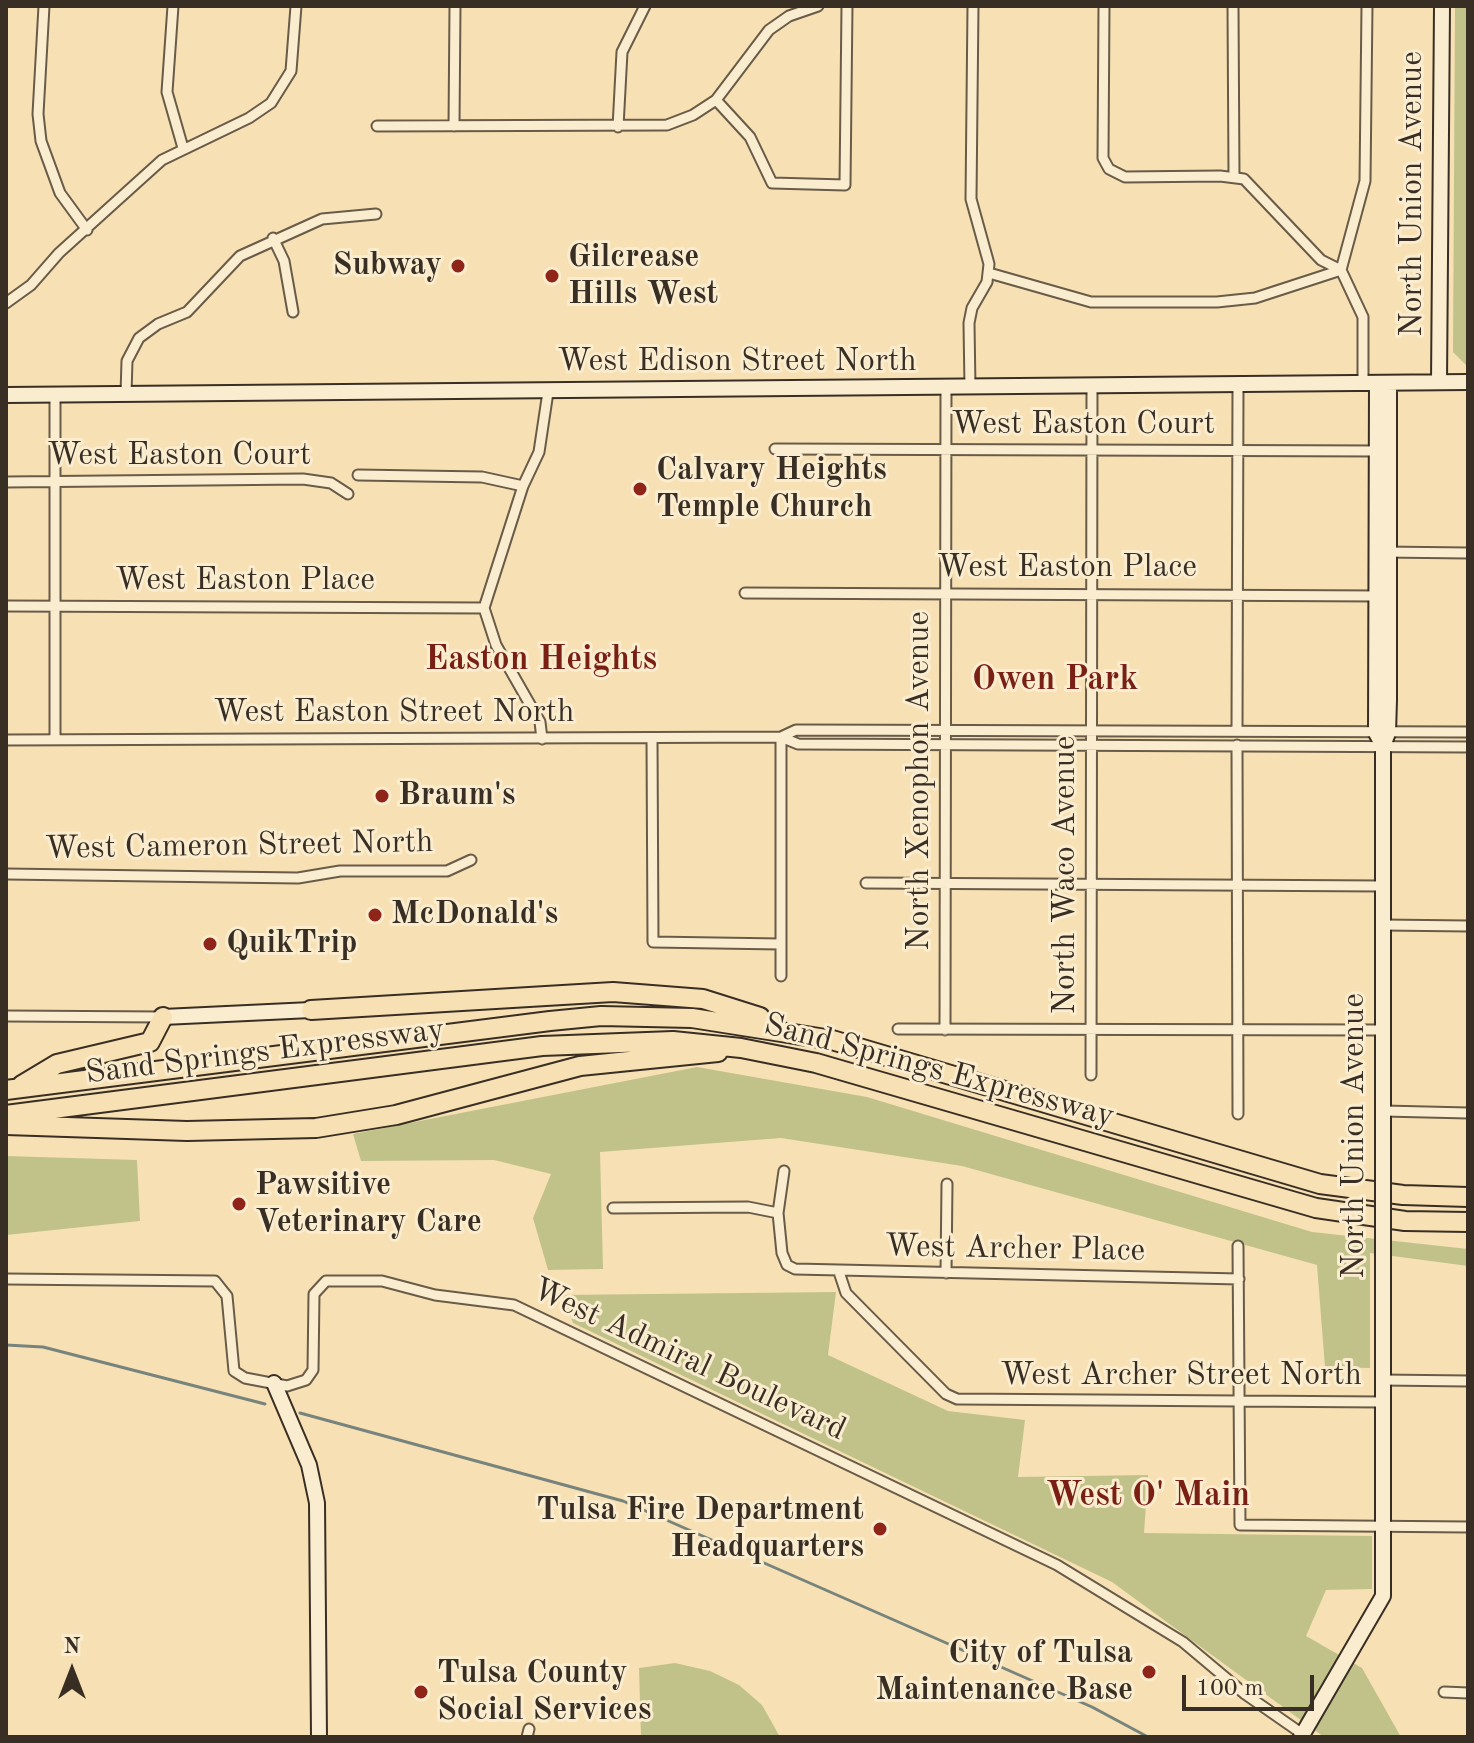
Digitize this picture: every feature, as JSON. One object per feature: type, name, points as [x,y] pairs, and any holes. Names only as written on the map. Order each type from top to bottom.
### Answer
[{"type":"highway","points":[[318,1009],[563,994],[643,994],[703,999],[832,1040]]},
{"type":"highway","name":"Sand Springs Expressway","points":[[12,1089],[550,1021],[626,1016],[741,1023],[832,1040],[1320,1184],[1403,1195],[1468,1197]]},
{"type":"highway","points":[[12,1089],[57,1064],[150,1042],[163,1017]]},
{"type":"highway","name":"Sand Springs Expressway","points":[[6,1115],[583,1042],[673,1041],[741,1048],[836,1068],[1316,1208],[1405,1221],[1468,1222]]},
{"type":"highway","points":[[6,1125],[202,1131],[316,1128],[396,1115],[580,1066],[672,1059],[741,1048]]},
{"type":"street","points":[[44,6],[38,114],[41,141],[60,193],[87,230]]},
{"type":"street","points":[[173,6],[167,92],[183,148]]},
{"type":"street","points":[[6,303],[31,285],[59,253],[151,169],[183,148],[249,118],[280,93],[293,59],[296,6]]},
{"type":"street","points":[[454,126],[455,6]]},
{"type":"street","points":[[618,127],[622,52],[645,6]]},
{"type":"street","points":[[377,126],[667,125],[693,115],[716,100],[763,35],[789,16],[814,6]]},
{"type":"street","points":[[716,100],[750,137],[772,183],[845,185],[847,6]]},
{"type":"street","points":[[970,388],[969,323],[989,273],[971,199],[973,6]]},
{"type":"street","points":[[1104,6],[1105,163],[1113,173],[1125,177],[1234,176],[1251,183],[1321,260],[1341,270],[1363,317],[1376,383]]},
{"type":"street","points":[[1233,6],[1234,176]]},
{"type":"street","points":[[1341,270],[1365,181],[1367,6]]},
{"type":"street","name":"North Union Avenue","points":[[1439,382],[1442,6]]},
{"type":"street","points":[[126,394],[127,361],[139,338],[158,324],[187,312],[229,265],[273,238],[322,219],[376,214]]},
{"type":"street","points":[[273,238],[284,261],[293,312]]},
{"type":"street","points":[[989,273],[1091,302],[1202,302],[1255,298],[1341,270]]},
{"type":"street","name":"West Edison Street North","points":[[6,395],[1468,382]]},
{"type":"street","name":"North Union Avenue","points":[[1301,1735],[1380,1607],[1384,1592],[1383,451],[1376,383]]},
{"type":"street","points":[[1237,731],[1238,385]]},
{"type":"street","name":"North Waco Avenue","points":[[1091,1075],[1092,387]]},
{"type":"street","name":"North Xenophon Avenue","points":[[945,1030],[946,388]]},
{"type":"street","points":[[542,739],[540,722],[496,645],[484,608],[523,486],[539,452],[548,392]]},
{"type":"street","points":[[55,395],[55,740]]},
{"type":"street","name":"West Easton Court","points":[[775,449],[1383,451]]},
{"type":"street","name":"West Easton Court","points":[[358,475],[482,477],[523,486]]},
{"type":"street","name":"West Easton Court","points":[[6,482],[303,479],[331,483],[348,494]]},
{"type":"street","points":[[1383,552],[1468,553]]},
{"type":"street","name":"West Easton Place","points":[[745,593],[1383,596]]},
{"type":"street","name":"West Easton Place","points":[[6,606],[484,608]]},
{"type":"street","name":"West Easton Street North","points":[[781,737],[796,730],[1249,731],[1382,737],[1468,747]]},
{"type":"street","points":[[1223,731],[1223,745]]},
{"type":"street","points":[[1249,731],[1250,745]]},
{"type":"street","name":"West Easton Street North","points":[[6,740],[781,737],[798,744],[1250,745],[1468,732]]},
{"type":"street","points":[[781,737],[781,976]]},
{"type":"street","points":[[652,738],[653,942],[780,944]]},
{"type":"street","points":[[1237,745],[1238,1114]]},
{"type":"street","name":"West Cameron Street North","points":[[6,874],[298,878],[340,871],[447,871],[471,860]]},
{"type":"street","points":[[866,883],[1382,886]]},
{"type":"street","points":[[1383,925],[1468,926]]},
{"type":"street","points":[[6,1016],[163,1017],[318,1009]]},
{"type":"street","points":[[898,1029],[1383,1030]]},
{"type":"street","points":[[1384,1111],[1468,1113]]},
{"type":"street","points":[[613,1208],[748,1207],[778,1213],[784,1171]]},
{"type":"street","points":[[946,1273],[947,1184]]},
{"type":"street","name":"West Archer Place","points":[[778,1213],[783,1257],[792,1267],[839,1272],[1239,1279]]},
{"type":"street","points":[[1238,1246],[1240,1525],[1468,1527]]},
{"type":"street","name":"West Archer Street North","points":[[839,1272],[846,1293],[946,1394],[957,1399],[1382,1402]]},
{"type":"street","name":"West Admiral Boulevard","points":[[6,1279],[215,1281],[227,1296],[234,1371],[245,1378],[294,1385],[306,1380],[313,1370],[314,1294],[326,1281],[382,1281],[435,1295],[514,1305],[1057,1565],[1183,1642],[1245,1694],[1301,1735]]},
{"type":"street","name":"West Archer Street North","points":[[1382,1380],[1468,1381]]},
{"type":"street","points":[[274,1383],[309,1465],[317,1503],[319,1737]]},
{"type":"street","points":[[1444,1692],[1468,1693]]},
{"type":"green space","points":[[1455,6],[1468,6],[1468,367],[1453,352]]},
{"type":"green space","points":[[697,1067],[867,1097],[1312,1232],[1468,1249],[1468,1266],[1370,1253],[1370,1368],[1325,1367],[1317,1265],[962,1166],[781,1138],[600,1152],[603,1269],[548,1270],[533,1218],[551,1174],[494,1160],[361,1161],[353,1134]]},
{"type":"green space","points":[[6,1156],[137,1160],[140,1221],[6,1235]]},
{"type":"green space","points":[[836,1292],[828,1355],[948,1411],[1025,1420],[1018,1477],[1148,1475],[1144,1533],[1372,1536],[1372,1589],[1326,1590],[1306,1636],[1362,1668],[1401,1737],[1324,1737],[1112,1582],[573,1323],[562,1295]]},
{"type":"green space","points":[[675,1663],[710,1671],[739,1685],[762,1705],[780,1737],[641,1737],[639,1668]]},
{"type":"waterway","points":[[6,1345],[43,1347],[265,1404]]},
{"type":"waterway","points":[[300,1413],[623,1501],[1092,1707],[1148,1737]]},
{"type":"place","name":"Subway","points":[[458,266]]},
{"type":"place","name":"Gilcrease Hills West","points":[[552,276]]},
{"type":"place","name":"Calvary Heights Temple Church","points":[[640,489]]},
{"type":"place","name":"Braum's","points":[[382,796]]},
{"type":"place","name":"McDonald's","points":[[375,915]]},
{"type":"place","name":"QuikTrip","points":[[210,944]]},
{"type":"place","name":"Pawsitive Veterinary Care","points":[[239,1204]]},
{"type":"place","name":"Tulsa Fire Department Headquarters","points":[[880,1529]]},
{"type":"place","name":"City of Tulsa Maintenance Base","points":[[1149,1672]]},
{"type":"place","name":"Tulsa County Social Services","points":[[421,1692]]},
{"type":"district","name":"Easton Heights","points":[[541,660]]},
{"type":"district","name":"Owen Park","points":[[1055,680]]},
{"type":"district","name":"West O' Main","points":[[1148,1496]]}]
